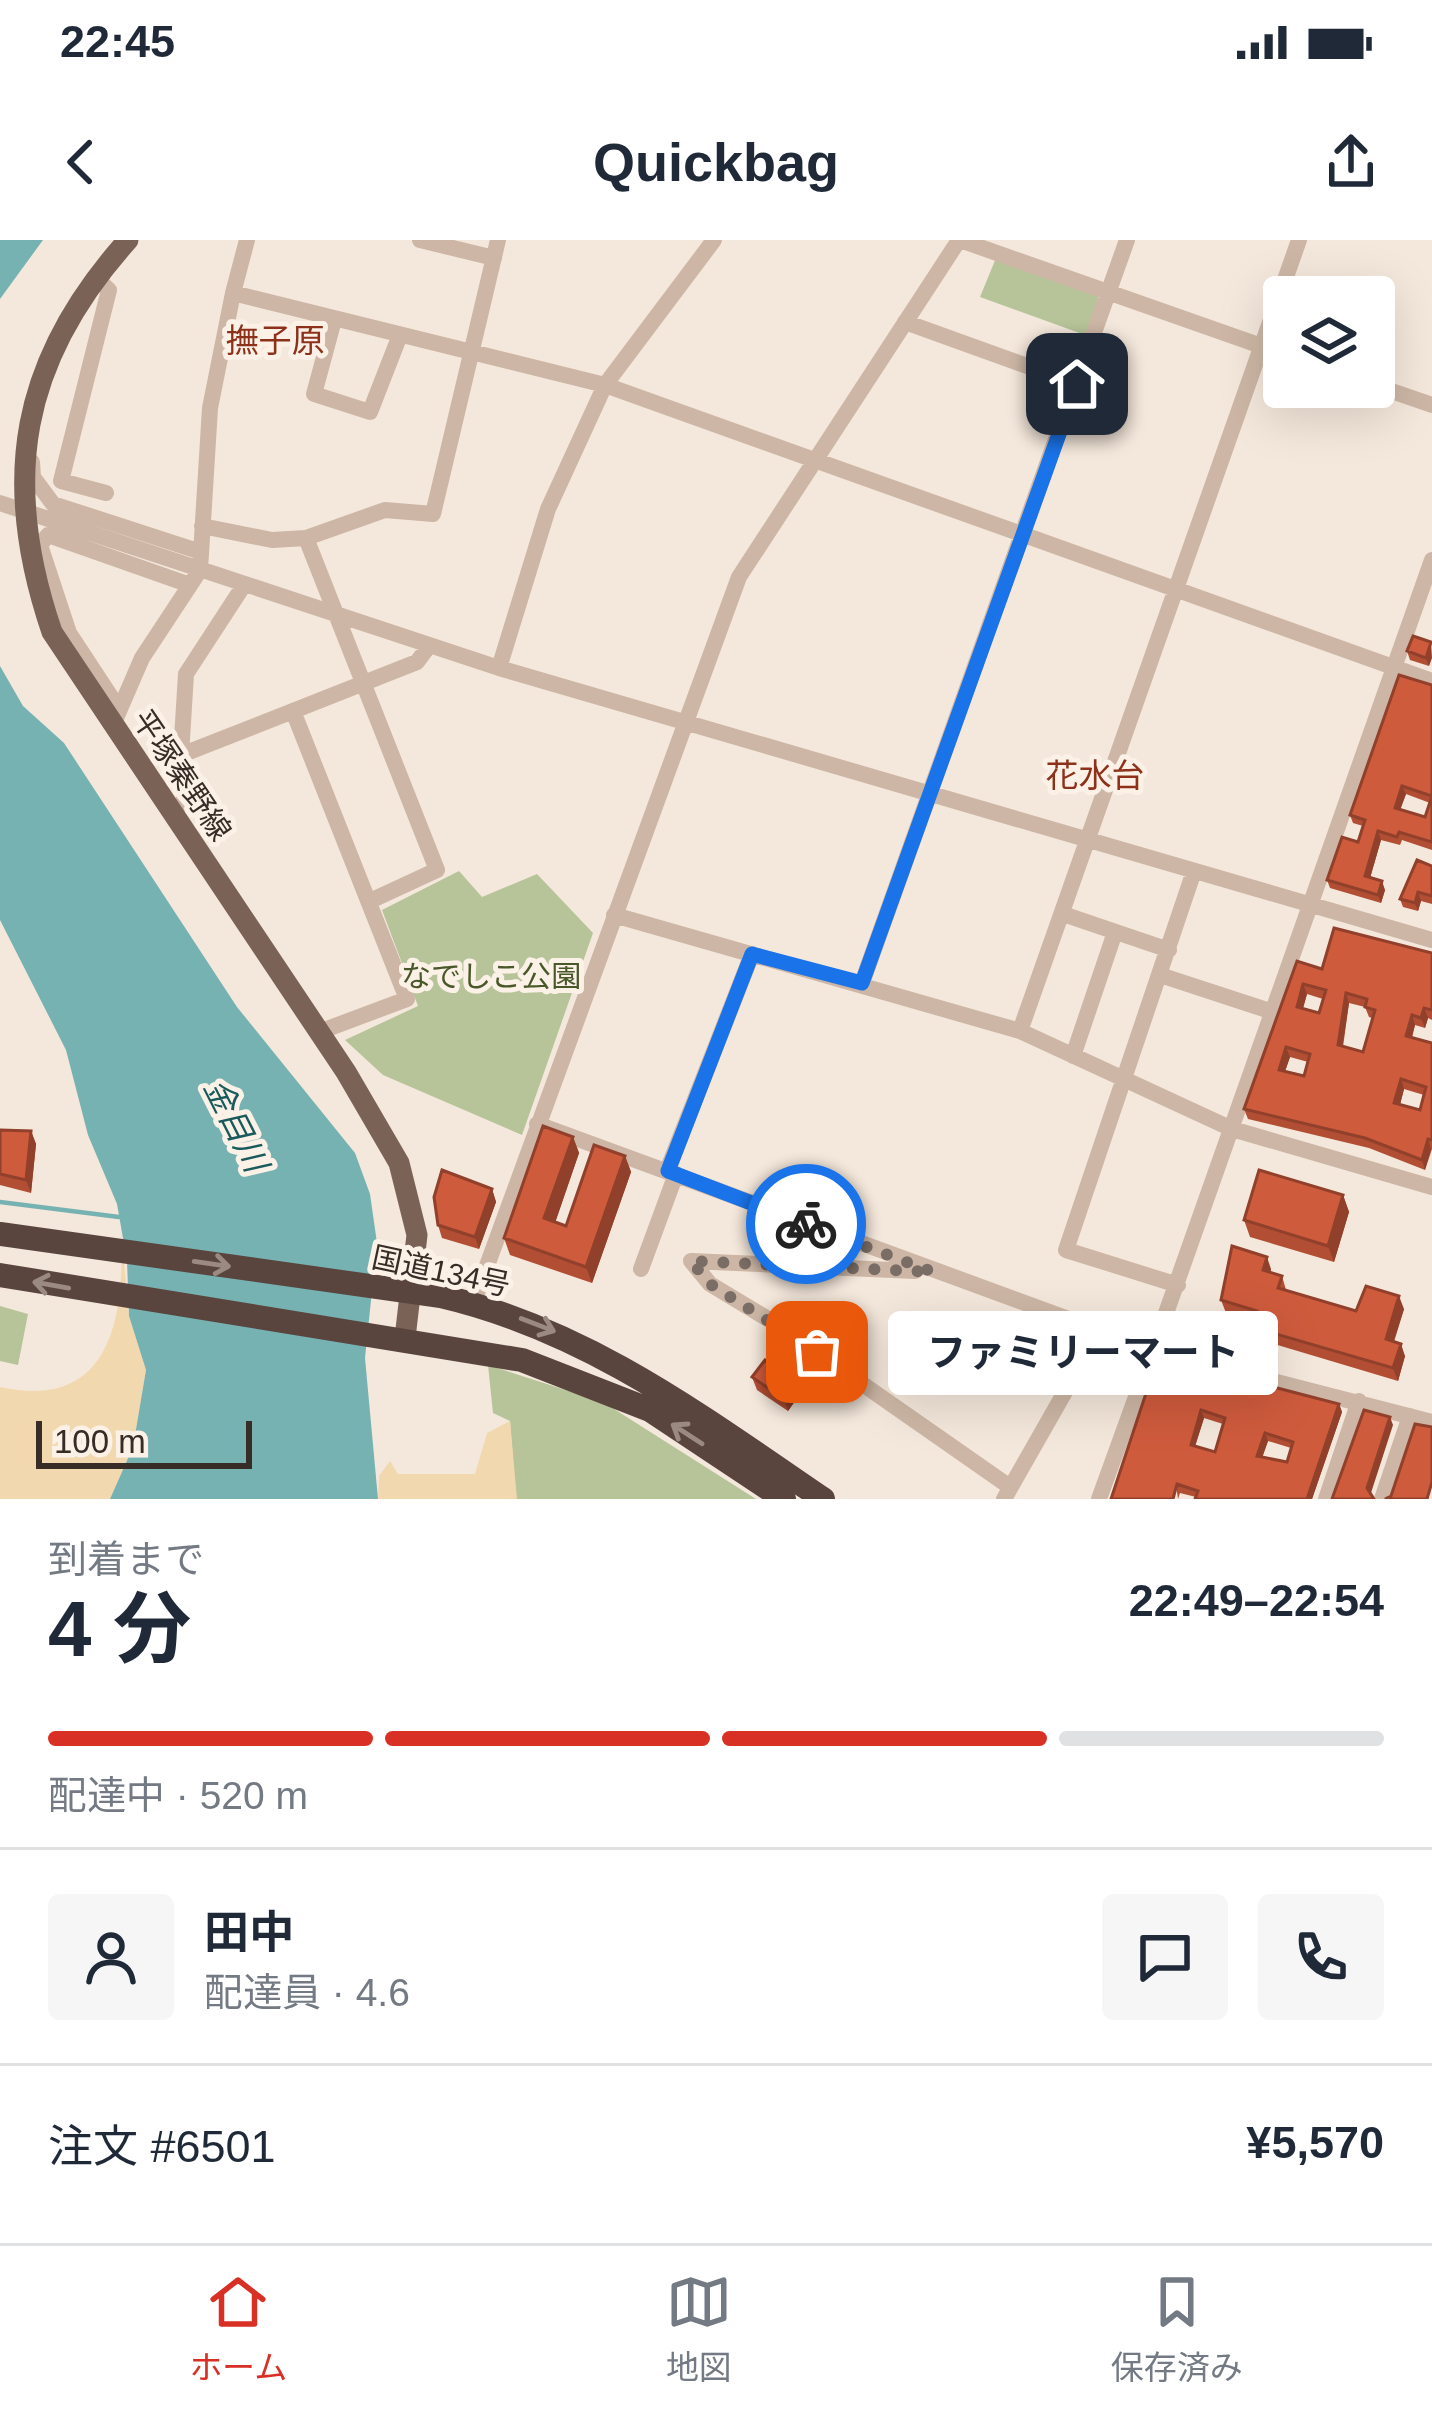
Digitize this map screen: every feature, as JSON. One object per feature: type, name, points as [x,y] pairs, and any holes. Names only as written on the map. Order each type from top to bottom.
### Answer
[{"type":"highway","name":"国道134号","points":[[0,1234],[472,1304],[572,1338],[627,1367],[823,1499]]},
{"type":"highway","points":[[0,1275],[522,1360],[611,1391],[686,1432],[784,1499]]},
{"type":"main road","name":"平塚秦野線","points":[[128,240],[63,320],[44,354],[25,415],[8,506],[22,564],[35,598],[115,715],[172,814],[319,1032],[399,1163],[417,1235],[413,1292],[394,1336]]},
{"type":"street","points":[[115,715],[197,569],[210,408],[247,240]]},
{"type":"street","points":[[202,526],[272,540],[305,538],[385,510],[433,514],[496,249],[420,240]]},
{"type":"street","points":[[499,668],[548,509],[605,386],[714,240]]},
{"type":"street","points":[[472,1304],[739,577],[959,240],[1262,346]]},
{"type":"street","points":[[862,983],[1127,240]]},
{"type":"street","points":[[1020,1031],[1299,240]]},
{"type":"street","points":[[95,277],[109,290],[61,481],[106,493]]},
{"type":"street","points":[[232,293],[605,386],[1432,681]]},
{"type":"street","points":[[63,320],[72,335],[40,418],[33,478],[53,504],[197,569]]},
{"type":"street","points":[[334,320],[314,394],[370,412],[400,335]]},
{"type":"street","points":[[905,322],[1077,384]]},
{"type":"street","points":[[1395,392],[1432,405]]},
{"type":"street","points":[[8,506],[499,668],[1432,940]]},
{"type":"street","points":[[115,715],[69,633],[40,545],[48,535],[197,569]]},
{"type":"street","points":[[305,538],[437,870],[370,902]]},
{"type":"street","points":[[1099,1499],[1432,560]]},
{"type":"street","points":[[172,814],[185,800],[181,755],[186,674],[244,585]]},
{"type":"street","points":[[181,755],[417,662],[429,646]]},
{"type":"street","points":[[293,711],[407,999],[319,1032]]},
{"type":"street","points":[[1178,1285],[1066,1250],[1194,872]]},
{"type":"street","points":[[1063,914],[1168,950]]},
{"type":"street","points":[[614,915],[1020,1031],[1232,1130],[1432,1187]]},
{"type":"street","points":[[1073,1056],[1115,932]]},
{"type":"street","points":[[641,1269],[752,954]]},
{"type":"street","points":[[1160,975],[1273,1012]]},
{"type":"street","points":[[537,1124],[1099,1332],[1432,1422]]},
{"type":"street","points":[[933,1272],[691,1261],[710,1284],[778,1324],[1007,1493],[1099,1332]]},
{"type":"street","points":[[1326,1499],[1358,1401]]},
{"type":"street","points":[[1382,1499],[1410,1416]]},
{"type":"green space","points":[[996,258],[1099,296],[1085,335],[980,297]]},
{"type":"green space","name":"なでしこ公園","points":[[459,871],[482,897],[537,874],[593,933],[522,1135],[383,1075],[345,1040],[418,1006],[382,910]]},
{"type":"green space","points":[[0,1306],[28,1314],[18,1365],[0,1361]]},
{"type":"green space","points":[[488,1365],[603,1402],[756,1499],[516,1499],[510,1421],[493,1413]]},
{"type":"sand","points":[[121,1229],[129,1316],[146,1370],[133,1447],[110,1499],[0,1499],[0,1387],[38,1391],[67,1385],[89,1371],[114,1324],[120,1294]]},
{"type":"sand","points":[[510,1421],[517,1499],[378,1499],[379,1476],[390,1461],[398,1474],[475,1474],[487,1433]]},
{"type":"water","points":[[0,240],[43,240],[0,299]]},
{"type":"water","name":"金目川","points":[[0,666],[23,706],[64,743],[237,1007],[355,1153],[370,1194],[377,1243],[365,1358],[378,1499],[110,1499],[133,1447],[146,1370],[129,1316],[127,1261],[117,1204],[88,1135],[66,1050],[0,920]]},
{"type":"building","points":[[1413,636],[1431,642],[1426,658],[1407,651]]},
{"type":"building","points":[[1399,675],[1432,685],[1432,796],[1432,842],[1378,831],[1365,876],[1382,881],[1378,895],[1327,880],[1342,837],[1358,842],[1365,820],[1350,815]],"holes":[[[1402,786],[1432,796],[1425,817],[1395,808]]]},
{"type":"building","points":[[1417,860],[1432,866],[1432,896],[1418,892],[1415,903],[1400,899]]},
{"type":"building","points":[[1334,928],[1432,953],[1432,1010],[1424,1008],[1421,1018],[1412,1015],[1406,1036],[1432,1043],[1432,1140],[1428,1139],[1422,1160],[1365,1138],[1244,1109],[1297,961],[1322,969]],"holes":[[[1303,984],[1326,990],[1319,1013],[1297,1007]],[[1346,993],[1367,999],[1365,1007],[1375,1010],[1363,1052],[1338,1045]],[[1286,1047],[1310,1054],[1304,1076],[1279,1070]],[[1401,1079],[1426,1087],[1420,1110],[1394,1103]]]},
{"type":"building","points":[[543,1126],[573,1137],[544,1218],[566,1226],[594,1145],[625,1156],[586,1267],[504,1238]]},
{"type":"building","points":[[0,1130],[31,1131],[26,1180],[0,1174]]},
{"type":"building","points":[[442,1170],[492,1189],[475,1237],[438,1225],[434,1197]]},
{"type":"building","points":[[1259,1170],[1343,1195],[1328,1246],[1244,1220]]},
{"type":"building","points":[[1232,1246],[1267,1257],[1263,1270],[1282,1276],[1278,1288],[1356,1311],[1366,1286],[1399,1296],[1386,1339],[1401,1344],[1393,1368],[1252,1327],[1257,1311],[1221,1300]]},
{"type":"building","points":[[1158,1357],[1339,1404],[1307,1499],[1195,1499],[1198,1491],[1177,1484],[1173,1499],[1111,1499]],"holes":[[[1201,1410],[1225,1418],[1215,1452],[1191,1445]],[[1265,1433],[1293,1442],[1287,1462],[1257,1456]]]},
{"type":"building","points":[[765,1360],[796,1381],[784,1399],[752,1377]]},
{"type":"building","points":[[1364,1410],[1390,1417],[1367,1488],[1374,1499],[1332,1499]]},
{"type":"building","points":[[1415,1424],[1432,1427],[1432,1482],[1427,1499],[1385,1499],[1391,1496]]},
{"type":"waterway","points":[[0,1202],[119,1217]]},
{"type":"way so far","points":[[806,1224],[933,1272],[691,1261],[710,1284],[817,1352]]},
{"type":"place","name":"ファミリーマート","points":[[817,1352]]},
{"type":"district","name":"撫子原","points":[[275,340]]},
{"type":"district","name":"花水台","points":[[1095,775]]},
{"type":"route","points":[[806,1224],[668,1171],[752,954],[862,983],[1077,384]]}]
